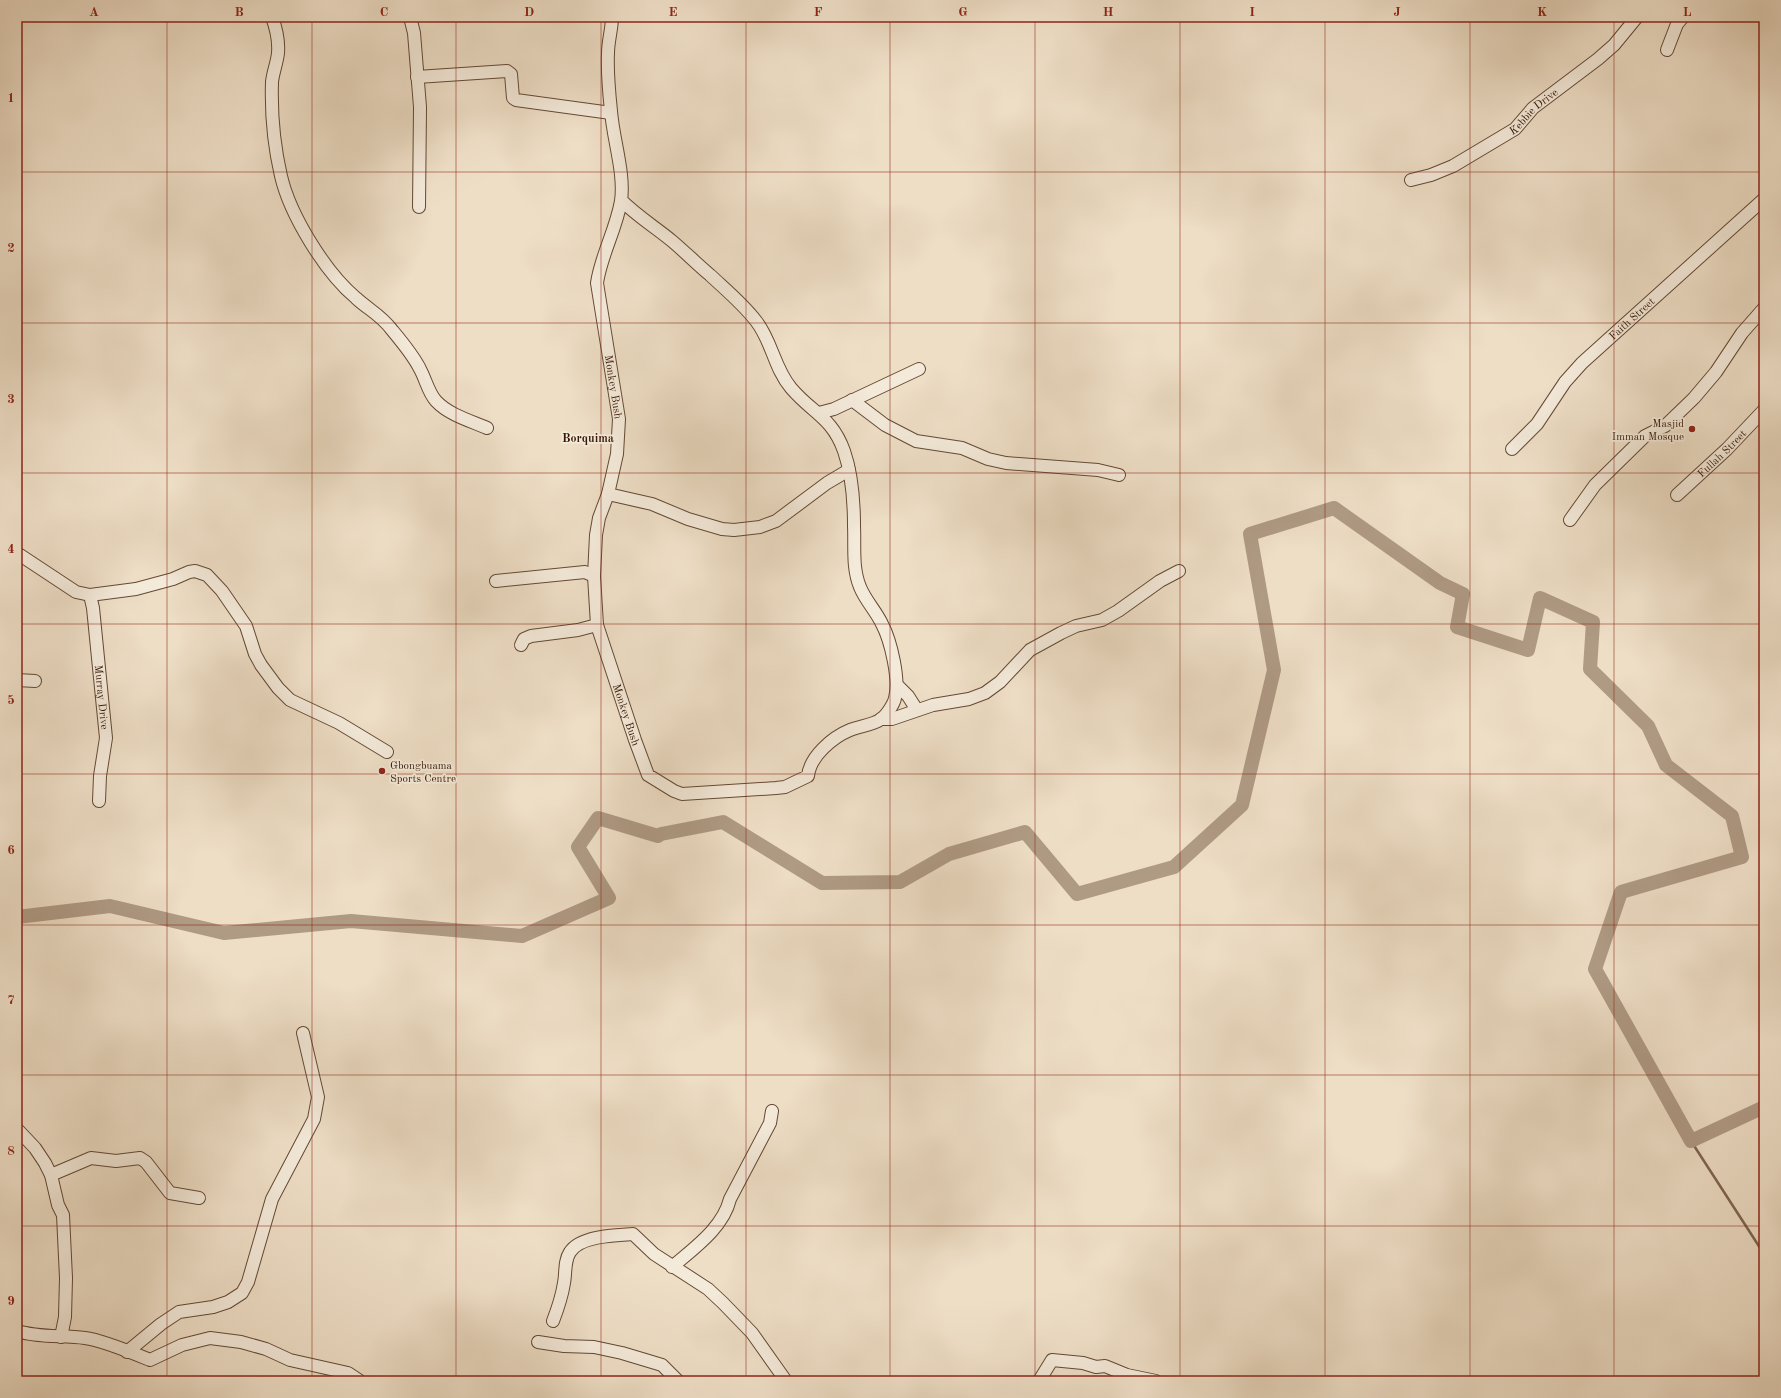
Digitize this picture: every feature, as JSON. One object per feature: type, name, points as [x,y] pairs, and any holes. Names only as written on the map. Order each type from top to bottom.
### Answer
[{"type":"street","points":[[272,17],[276,26],[278,52],[272,81],[273,129],[281,176],[292,209],[310,242],[340,282],[356,298],[382,317],[393,330],[420,370],[436,401],[451,412],[487,428]]},
{"type":"street","points":[[410,17],[414,34],[420,107],[419,207]]},
{"type":"street","name":"Monkey Bush","points":[[612,17],[608,52],[611,113],[621,180],[621,200],[611,237],[599,270],[597,283],[619,419],[617,454],[608,494],[599,518],[596,535],[594,576],[597,625],[648,775],[674,791],[682,794],[733,792],[785,787],[808,776],[808,770],[813,761],[840,735],[881,719]]},
{"type":"street","name":"Kebbie Drive","points":[[1411,180],[1431,175],[1453,166],[1515,129],[1533,108],[1614,45],[1637,17]]},
{"type":"street","points":[[1667,50],[1677,24],[1683,17]]},
{"type":"street","points":[[417,78],[507,71],[512,74],[513,98],[516,100],[611,113]]},
{"type":"street","name":"Faith Street","points":[[1512,449],[1537,424],[1565,382],[1582,363],[1764,199]]},
{"type":"street","points":[[621,200],[647,223],[672,240],[743,306],[757,322],[768,340],[780,371],[790,387],[805,403],[819,413],[830,424],[839,438],[849,470],[854,502],[856,573],[860,587],[882,625],[887,637],[891,648],[897,685],[894,702],[881,719]]},
{"type":"street","points":[[1570,520],[1595,485],[1645,436],[1665,426],[1694,398],[1716,372],[1746,329],[1764,308]]},
{"type":"street","points":[[819,413],[852,400],[903,375],[919,369]]},
{"type":"street","points":[[852,400],[885,425],[916,441],[962,448],[988,459],[1006,463],[1092,470],[1119,475]]},
{"type":"street","name":"Fullah Street","points":[[1677,495],[1727,449],[1764,410]]},
{"type":"street","points":[[608,494],[652,504],[688,519],[722,529],[734,530],[760,526],[776,521],[827,483],[849,470]]},
{"type":"street","points":[[17,553],[76,592],[90,595],[136,589],[173,579],[189,572],[195,571],[207,575],[222,591],[246,626],[255,654],[261,665],[278,688],[290,700],[339,723],[387,752]]},
{"type":"street","points":[[881,719],[892,719],[933,705],[973,698],[985,693],[1012,670],[1030,650],[1076,626],[1102,620],[1118,611],[1160,581],[1179,571]]},
{"type":"street","points":[[496,581],[585,572],[594,576]]},
{"type":"street","name":"Murray Drive","points":[[90,595],[93,608],[106,738],[100,776],[99,801]]},
{"type":"street","points":[[521,645],[524,639],[530,636],[578,630],[597,625]]},
{"type":"street","points":[[17,680],[35,681]]},
{"type":"street","points":[[897,685],[908,696],[917,710]]},
{"type":"street","points":[[127,1352],[161,1324],[180,1312],[214,1307],[242,1294],[248,1282],[272,1199],[314,1118],[318,1097],[303,1033]]},
{"type":"street","points":[[672,1267],[715,1227],[727,1210],[730,1200],[768,1128],[772,1111]]},
{"type":"street","points":[[17,1129],[35,1148],[51,1175],[58,1205],[63,1215],[66,1278],[65,1317],[61,1338]]},
{"type":"street","points":[[51,1175],[91,1158],[116,1161],[140,1158],[146,1162],[170,1193],[199,1198]]},
{"type":"street","points":[[553,1321],[560,1300],[569,1253],[581,1242],[633,1234],[654,1254],[708,1289],[723,1303],[752,1333],[786,1381]]},
{"type":"street","points":[[17,1332],[61,1338],[90,1339],[150,1360],[182,1345],[210,1338],[241,1342],[266,1349],[290,1360],[348,1373],[360,1381]]},
{"type":"street","points":[[538,1342],[564,1346],[594,1347],[629,1355],[662,1365],[678,1381]]},
{"type":"street","points":[[1039,1381],[1052,1360],[1083,1363],[1096,1367],[1112,1367],[1127,1375],[1156,1381]]},
{"type":"waterway","points":[[17,917],[110,906],[224,933],[351,921],[522,936],[609,898],[578,847],[598,818],[658,836],[661,834],[723,822],[822,883],[900,882],[949,854],[1025,832],[1077,894],[1174,867],[1242,805],[1274,670],[1250,534],[1334,508],[1440,583],[1463,594],[1457,627],[1528,650],[1540,598],[1593,622],[1590,669],[1648,726],[1666,765],[1732,816],[1742,857],[1621,892],[1595,969],[1691,1141],[1764,1107]]},
{"type":"waterway","points":[[1691,1141],[1764,1254]]},
{"type":"place","name":"Masjid Imman Mosque","points":[[1692,429]]},
{"type":"place","name":"Gbongbuama Sports Centre","points":[[382,771]]},
{"type":"district","name":"Borquima","points":[[588,438]]}]
